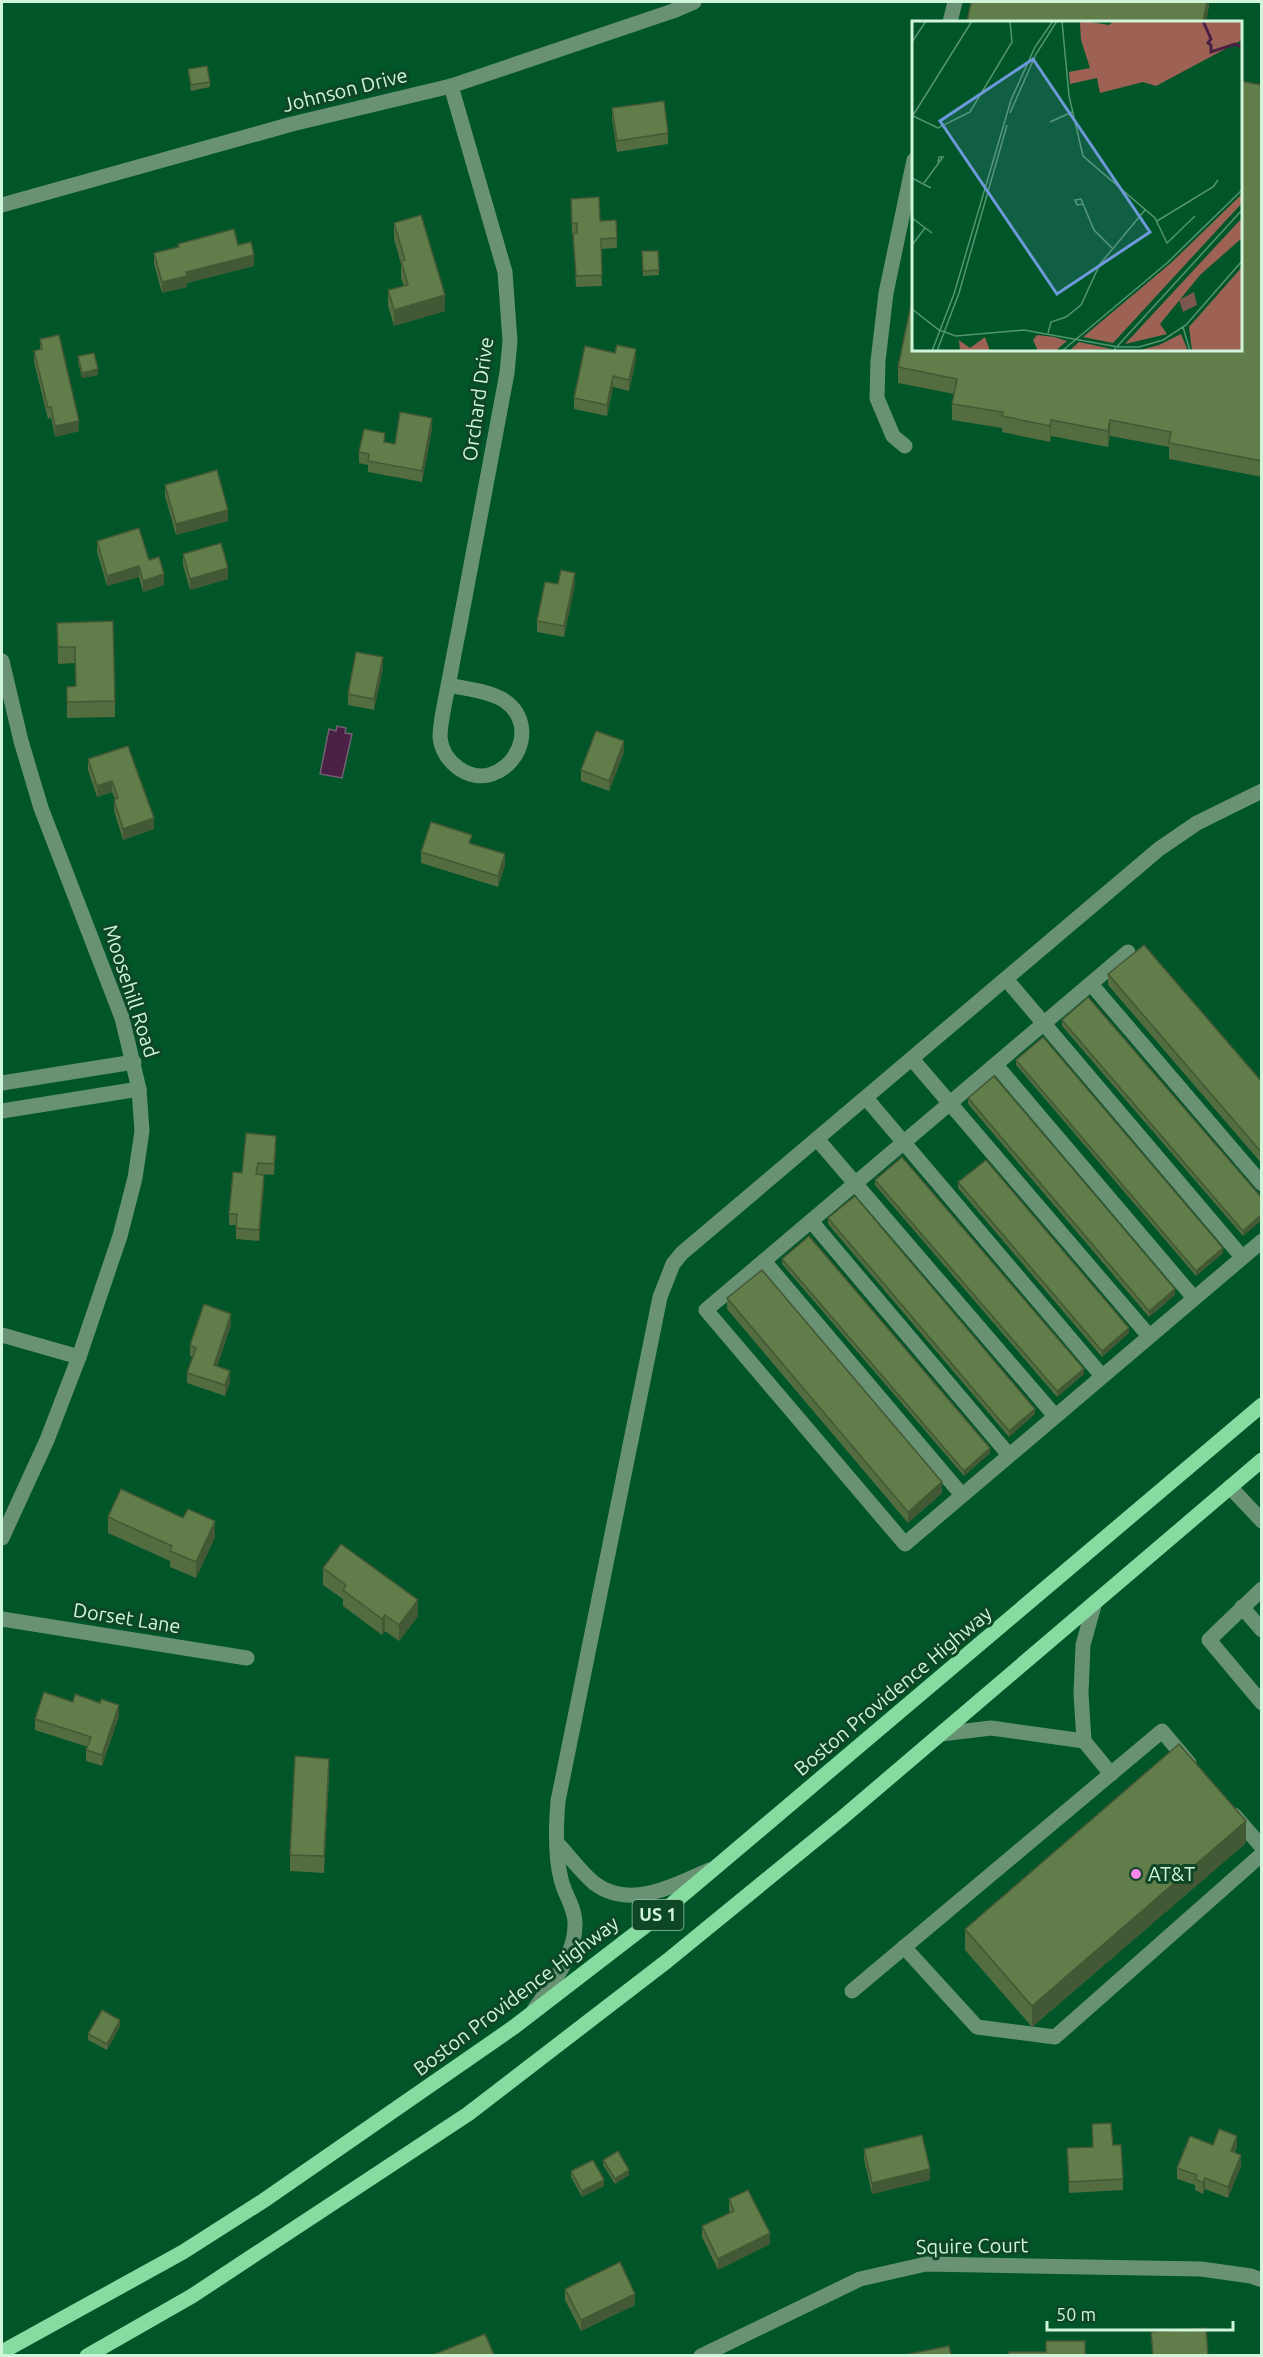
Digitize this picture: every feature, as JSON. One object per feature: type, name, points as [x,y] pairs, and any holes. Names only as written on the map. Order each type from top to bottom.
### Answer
[{"type":"main road","name":"Boston Providence Highway","points":[[2,2352],[183,2252],[263,2201],[464,2063],[531,2014],[626,1941],[716,1867],[1262,1405]]},
{"type":"main road","name":"US 1","points":[[87,2355],[192,2296],[468,2114],[667,1961],[941,1734],[1262,1460]]},
{"type":"street","name":"Johnson Drive","points":[[2,205],[292,124],[452,86],[694,2]]},
{"type":"street","points":[[950,21],[955,2]]},
{"type":"street","name":"Orchard Drive","points":[[448,685],[494,696],[506,702],[515,711],[521,731],[519,751],[512,762],[501,771],[481,775],[461,771],[444,751],[441,731],[448,685],[507,373],[510,341],[505,272],[452,86]]},
{"type":"street","points":[[905,446],[893,436],[877,398],[886,293],[912,170]]},
{"type":"street","name":"Moosehill Road","points":[[2,661],[30,776],[122,1018],[139,1089],[142,1131],[135,1178],[120,1236],[79,1357],[51,1430],[2,1538]]},
{"type":"street","points":[[531,2014],[560,1972],[574,1937],[573,1908],[561,1880],[558,1860],[559,1845],[556,1826],[558,1801],[662,1287],[673,1264],[1166,843],[1197,823],[1262,791]]},
{"type":"street","points":[[1128,952],[706,1310],[904,1544],[1262,1241]]},
{"type":"street","points":[[1006,979],[1242,1257]]},
{"type":"street","points":[[1091,984],[1262,1184]]},
{"type":"street","points":[[912,1059],[1149,1336]]},
{"type":"street","points":[[2,1083],[134,1062]]},
{"type":"street","points":[[996,1065],[1194,1298]]},
{"type":"street","points":[[2,1112],[139,1089]]},
{"type":"street","points":[[866,1098],[1102,1376]]},
{"type":"street","points":[[818,1139],[1055,1416]]},
{"type":"street","points":[[811,1221],[1010,1455]]},
{"type":"street","points":[[764,1261],[962,1495]]},
{"type":"street","points":[[2,1335],[79,1357]]},
{"type":"street","points":[[1230,1487],[1262,1521]]},
{"type":"street","points":[[1262,1589],[1209,1640],[1262,1703]]},
{"type":"street","points":[[1095,1602],[1083,1645],[1081,1694],[1084,1741],[1111,1774]]},
{"type":"street","points":[[1242,1607],[1262,1630]]},
{"type":"street","name":"Dorset Lane","points":[[2,1619],[247,1658]]},
{"type":"street","points":[[941,1734],[992,1728],[1084,1741]]},
{"type":"street","points":[[852,1991],[1162,1731],[1200,1776]]},
{"type":"street","points":[[1223,1803],[1262,1847]]},
{"type":"street","points":[[559,1845],[593,1882],[614,1894],[653,1892],[668,1888],[716,1867]]},
{"type":"street","points":[[904,1947],[977,2027],[1054,2037],[1262,1854]]},
{"type":"street","name":"Squire Court","points":[[701,2355],[860,2279],[926,2264],[1201,2269],[1251,2276],[1262,2280]]},
{"type":"shaded area","points":[[337,726],[346,728],[345,733],[352,734],[342,778],[320,774],[329,729],[336,731]]},
{"type":"building","points":[[971,2],[1207,2],[1203,21],[967,21]]},
{"type":"building","points":[[207,66],[210,82],[191,85],[188,69]]},
{"type":"building","points":[[1242,81],[1262,85],[1262,461],[1169,443],[1171,432],[1110,420],[1108,431],[1051,420],[1050,426],[1002,416],[1003,412],[952,404],[957,379],[898,367],[912,300],[912,351],[1242,351]]},
{"type":"building","points":[[664,101],[668,133],[617,141],[612,108]]},
{"type":"building","points":[[599,197],[600,221],[616,220],[617,238],[601,239],[602,275],[576,276],[573,234],[577,233],[577,223],[572,223],[571,199]]},
{"type":"building","points":[[421,215],[445,295],[394,310],[388,290],[408,285],[401,261],[405,260],[394,223]]},
{"type":"building","points":[[234,229],[238,245],[251,242],[254,255],[186,272],[187,276],[162,282],[154,253]]},
{"type":"building","points":[[642,251],[658,251],[659,270],[643,271]]},
{"type":"building","points":[[59,335],[79,421],[55,426],[51,407],[48,408],[34,351],[42,349],[40,339]]},
{"type":"building","points":[[617,345],[636,349],[629,380],[613,376],[607,405],[574,398],[585,346],[615,353]]},
{"type":"building","points":[[94,353],[98,369],[82,373],[78,356]]},
{"type":"building","points":[[400,412],[432,418],[422,471],[368,461],[369,454],[359,452],[364,429],[385,433],[384,442],[395,444]]},
{"type":"building","points":[[217,470],[228,510],[176,524],[165,485]]},
{"type":"building","points":[[139,528],[149,560],[159,557],[164,574],[143,581],[139,566],[107,576],[97,541]]},
{"type":"building","points":[[221,543],[228,568],[190,579],[183,554]]},
{"type":"building","points":[[561,570],[575,573],[564,626],[537,621],[545,582],[558,584]]},
{"type":"building","points":[[113,621],[115,701],[67,702],[67,687],[76,686],[75,647],[58,647],[57,623]]},
{"type":"building","points":[[356,652],[383,657],[374,699],[348,694]]},
{"type":"building","points":[[596,731],[624,741],[609,781],[581,770]]},
{"type":"building","points":[[128,746],[154,818],[123,829],[114,800],[118,798],[112,781],[97,786],[88,759]]},
{"type":"building","points":[[431,822],[472,835],[469,843],[505,854],[498,876],[421,852]]},
{"type":"building","points":[[1144,945],[1262,1082],[1262,1153],[1108,974]]},
{"type":"building","points":[[1088,997],[1262,1198],[1262,1214],[1243,1231],[1062,1020]]},
{"type":"building","points":[[1043,1037],[1223,1248],[1196,1271],[1016,1060]]},
{"type":"building","points":[[994,1076],[1175,1289],[1149,1311],[968,1098]]},
{"type":"building","points":[[246,1133],[276,1136],[274,1164],[258,1163],[256,1174],[264,1175],[259,1230],[236,1228],[237,1214],[229,1214],[233,1172],[242,1173]]},
{"type":"building","points":[[902,1157],[1084,1369],[1057,1391],[875,1180]]},
{"type":"building","points":[[986,1160],[1129,1328],[1102,1351],[958,1182]]},
{"type":"building","points":[[855,1196],[1035,1409],[1009,1431],[828,1218]]},
{"type":"building","points":[[809,1236],[990,1448],[964,1471],[782,1259]]},
{"type":"building","points":[[762,1270],[942,1482],[908,1512],[727,1298]]},
{"type":"building","points":[[204,1304],[231,1314],[214,1365],[230,1371],[225,1385],[187,1373],[196,1348],[190,1345]]},
{"type":"building","points":[[121,1489],[183,1518],[188,1509],[215,1521],[196,1562],[170,1551],[172,1546],[108,1517]]},
{"type":"building","points":[[341,1544],[418,1600],[399,1625],[385,1615],[382,1619],[343,1590],[346,1585],[323,1568]]},
{"type":"building","points":[[44,1692],[73,1702],[75,1694],[100,1703],[101,1699],[119,1705],[102,1755],[86,1750],[91,1737],[35,1719]]},
{"type":"building","points":[[1179,1744],[1246,1821],[1032,2006],[965,1929]]},
{"type":"building","points":[[295,1756],[329,1759],[324,1856],[290,1855]]},
{"type":"building","points":[[102,2010],[120,2020],[107,2044],[88,2034]]},
{"type":"building","points":[[1111,2123],[1113,2145],[1121,2145],[1123,2179],[1069,2182],[1067,2148],[1093,2147],[1092,2124]]},
{"type":"building","points":[[1219,2129],[1237,2136],[1231,2151],[1241,2155],[1228,2187],[1205,2178],[1203,2183],[1195,2179],[1197,2175],[1177,2168],[1190,2136],[1213,2145]]},
{"type":"building","points":[[922,2135],[930,2169],[872,2183],[864,2149]]},
{"type":"building","points":[[618,2151],[629,2170],[615,2179],[603,2160]]},
{"type":"building","points":[[593,2160],[604,2180],[582,2191],[571,2171]]},
{"type":"building","points":[[748,2190],[770,2233],[718,2259],[702,2226],[734,2211],[729,2199]]},
{"type":"building","points":[[620,2262],[635,2294],[581,2320],[565,2289]]},
{"type":"building","points":[[1206,2328],[1208,2355],[1153,2355],[1151,2332]]},
{"type":"building","points":[[485,2334],[494,2355],[435,2355],[435,2354]]},
{"type":"building","points":[[1046,2341],[1085,2341],[1085,2355],[1009,2355],[1009,2352],[1046,2352]]},
{"type":"building","points":[[949,2346],[951,2355],[904,2355]]},
{"type":"place","name":"AT&T","points":[[1136,1874]]}]
